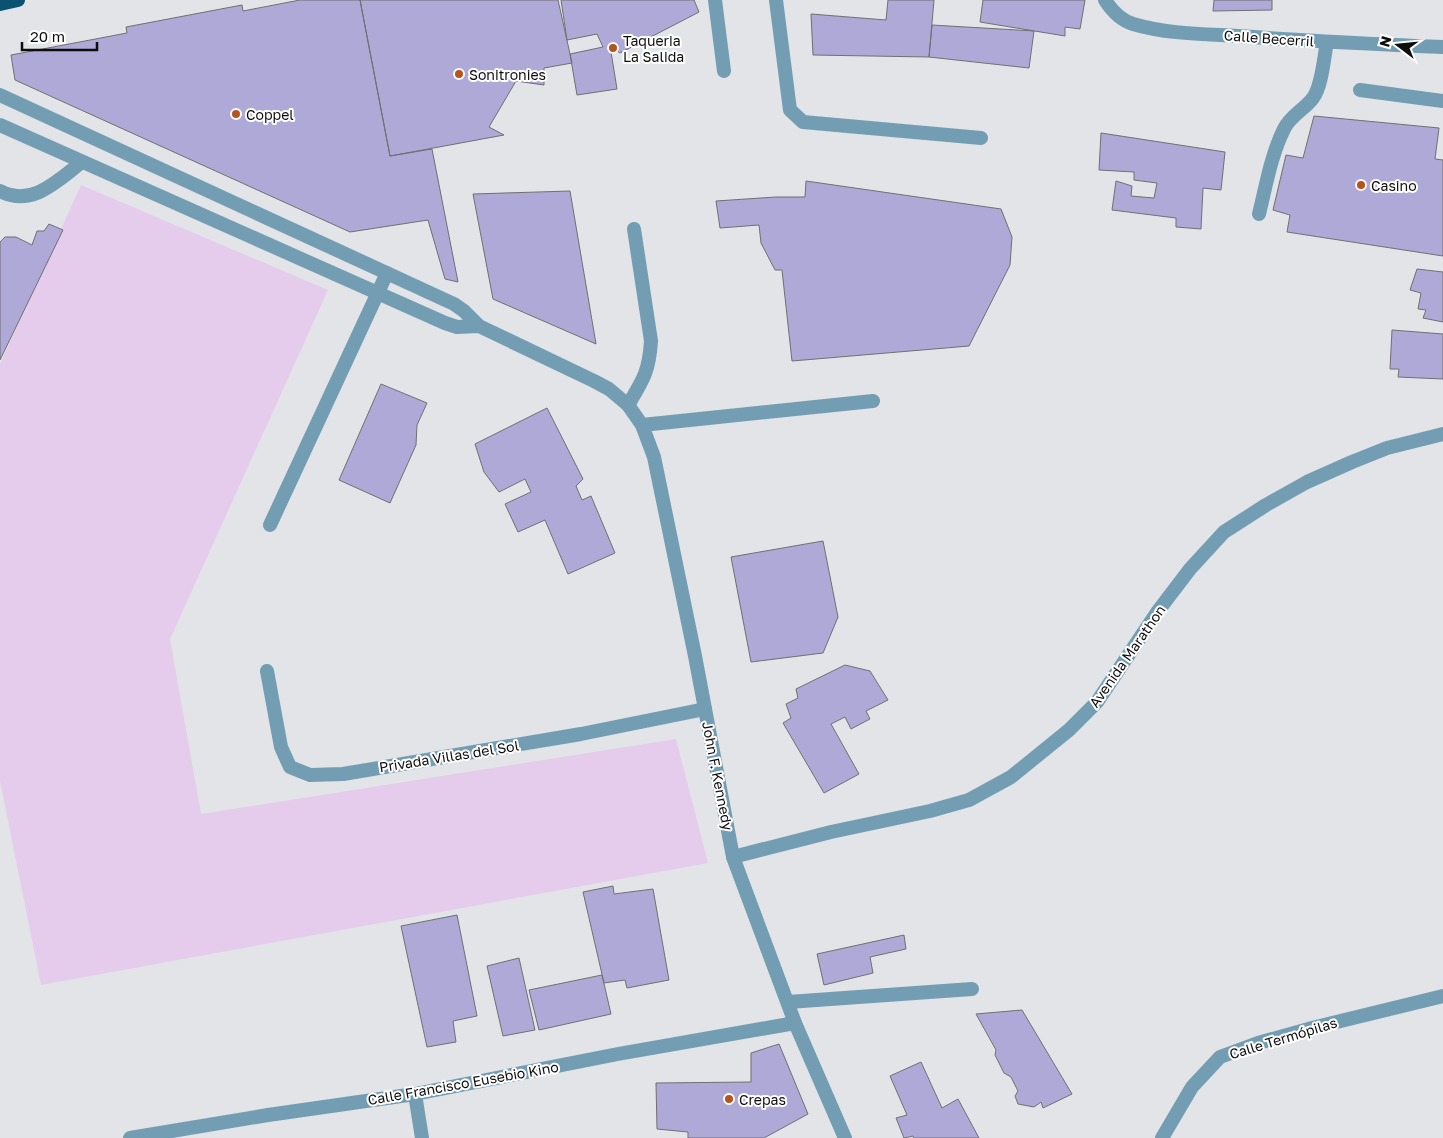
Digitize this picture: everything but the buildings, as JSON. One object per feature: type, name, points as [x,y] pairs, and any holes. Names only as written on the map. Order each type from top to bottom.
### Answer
[{"type":"highway","points":[[0,4],[18,0]]},
{"type":"street","points":[[715,0],[724,72]]},
{"type":"street","points":[[776,0],[790,110],[804,122],[980,138]]},
{"type":"street","name":"Calle Becerril","points":[[1105,0],[1119,18],[1132,24],[1162,31],[1327,42],[1443,47]]},
{"type":"street","points":[[1259,214],[1273,158],[1285,127],[1291,118],[1312,100],[1318,89],[1327,42]]},
{"type":"street","points":[[1360,90],[1443,101]]},
{"type":"street","points":[[0,95],[454,304],[479,326]]},
{"type":"street","points":[[0,125],[444,323],[458,327],[479,326]]},
{"type":"street","points":[[0,191],[18,196],[32,196],[45,191],[82,162]]},
{"type":"street","points":[[628,405],[646,376],[650,360],[651,342],[634,229]]},
{"type":"street","points":[[270,525],[387,273]]},
{"type":"street","name":"John F. Kennedy","points":[[479,326],[609,389],[628,405],[642,425],[654,457],[673,545],[734,856],[796,1023],[845,1138]]},
{"type":"street","points":[[642,425],[873,401]]},
{"type":"street","name":"Avenida Marathon","points":[[734,856],[930,811],[969,800],[1010,777],[1069,730],[1097,702],[1158,611],[1190,568],[1224,532],[1290,491],[1352,462],[1387,448],[1443,434]]},
{"type":"street","name":"Privada Villas del Sol","points":[[267,672],[281,747],[290,767],[310,775],[343,774],[581,734],[705,709]]},
{"type":"street","points":[[788,1002],[972,989]]},
{"type":"street","name":"Calle Termópilas","points":[[1162,1138],[1192,1087],[1220,1057],[1258,1043],[1312,1028],[1443,996]]},
{"type":"street","name":"Calle Francisco Eusebio Kino","points":[[130,1138],[268,1115],[414,1094],[618,1054],[796,1023]]},
{"type":"street","points":[[414,1094],[422,1138]]},
{"type":"shaded area","points":[[81,185],[328,290],[170,639],[201,814],[676,739],[708,863],[41,985],[0,781],[0,364]]},
{"type":"place","name":"Taqueria La Salida","points":[[613,48]]},
{"type":"place","name":"Sonitronies","points":[[459,74]]},
{"type":"place","name":"Coppel","points":[[236,114]]},
{"type":"place","name":"Casino","points":[[1361,185]]},
{"type":"place","name":"Crepas","points":[[729,1099]]}]
